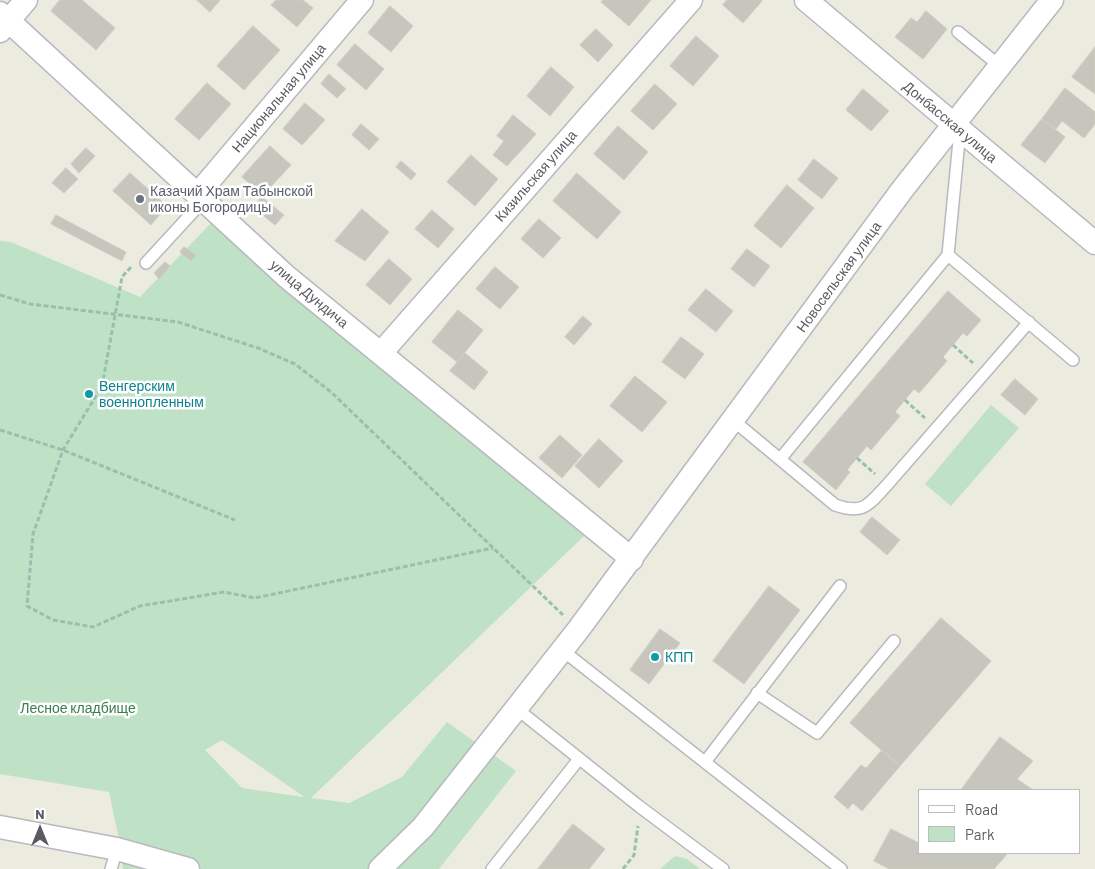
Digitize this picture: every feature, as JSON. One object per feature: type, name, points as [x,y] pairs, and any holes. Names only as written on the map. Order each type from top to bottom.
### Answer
[{"type":"street","points":[[3,22],[26,0]]},
{"type":"street","name":"Национальная улица","points":[[200,198],[362,0]]},
{"type":"street","name":"Кизильская улица","points":[[381,352],[691,0]]},
{"type":"street","name":"Донбасская улица","points":[[806,0],[1095,243]]},
{"type":"street","name":"Новосельская улица","points":[[380,869],[423,827],[517,709],[734,421],[902,190],[957,128],[1052,0]]},
{"type":"street","name":"улица Дундича","points":[[3,22],[287,277],[632,558]]},
{"type":"street","points":[[0,827],[114,859],[188,869]]},
{"type":"lane","points":[[958,32],[1001,67]]},
{"type":"lane","points":[[781,458],[948,255],[957,128]]},
{"type":"lane","points":[[146,263],[200,198]]},
{"type":"lane","points":[[948,255],[1073,360]]},
{"type":"lane","points":[[734,421],[781,458],[835,505],[852,511],[868,505],[887,485],[1029,322]]},
{"type":"lane","points":[[705,762],[840,586]]},
{"type":"lane","points":[[757,693],[817,733],[894,640]]},
{"type":"lane","points":[[562,650],[841,869]]},
{"type":"lane","points":[[517,709],[640,807],[724,869]]},
{"type":"lane","points":[[492,869],[579,759]]},
{"type":"path","points":[[146,263],[136,262],[122,277],[102,386],[63,450],[33,534],[27,606],[53,620],[93,627],[140,606],[224,592],[255,598],[493,548]]},
{"type":"path","points":[[0,295],[30,304],[178,322],[258,348],[295,364],[331,392],[578,630]]},
{"type":"path","points":[[953,345],[984,374]]},
{"type":"path","points":[[905,400],[936,428]]},
{"type":"path","points":[[0,430],[63,450],[235,520]]},
{"type":"path","points":[[857,458],[887,485]]},
{"type":"path","points":[[623,869],[634,855],[640,807]]},
{"type":"green space","name":"Лесное кладбище","points":[[212,222],[584,536],[311,798],[349,803],[402,777],[447,722],[516,771],[439,869],[123,869],[120,844],[109,792],[0,774],[0,241],[11,242],[140,297]],"holes":[[[222,740],[303,796],[242,788],[205,750]]]},
{"type":"green space","points":[[991,405],[1019,428],[951,506],[925,484]]},
{"type":"green space","points":[[675,856],[687,859],[700,869],[660,869]]},
{"type":"building","points":[[60,0],[82,0],[115,28],[96,50],[51,11]]},
{"type":"building","points":[[197,0],[220,0],[210,12]]},
{"type":"building","points":[[276,0],[303,0],[313,8],[297,27],[271,5]]},
{"type":"building","points":[[603,0],[651,0],[629,26],[601,2]]},
{"type":"building","points":[[727,0],[762,1],[743,23],[723,5]]},
{"type":"building","points":[[390,6],[413,26],[391,52],[368,33]]},
{"type":"building","points":[[926,11],[947,29],[923,59],[895,37],[911,18],[917,22]]},
{"type":"building","points":[[253,26],[280,50],[244,90],[217,66]]},
{"type":"building","points":[[596,29],[613,45],[598,62],[580,45]]},
{"type":"building","points":[[696,36],[719,56],[693,86],[670,66]]},
{"type":"building","points":[[355,44],[384,69],[366,90],[337,65]]},
{"type":"building","points":[[1095,47],[1095,94],[1072,77]]},
{"type":"building","points":[[551,67],[574,87],[550,116],[527,96]]},
{"type":"building","points":[[329,74],[346,89],[337,98],[321,84]]},
{"type":"building","points":[[207,83],[231,104],[199,140],[175,119]]},
{"type":"building","points":[[655,84],[677,104],[653,130],[631,111]]},
{"type":"building","points":[[1065,88],[1095,112],[1095,124],[1084,138],[1062,121],[1056,129],[1042,119]]},
{"type":"building","points":[[863,89],[889,111],[871,131],[846,110]]},
{"type":"building","points":[[305,103],[325,120],[302,145],[283,129]]},
{"type":"building","points":[[513,115],[536,134],[507,166],[493,155],[504,141],[497,136]]},
{"type":"building","points":[[1042,119],[1065,137],[1045,163],[1021,145]]},
{"type":"building","points":[[361,124],[379,139],[369,150],[352,135]]},
{"type":"building","points":[[618,126],[648,152],[624,180],[594,154]]},
{"type":"building","points":[[270,146],[291,165],[263,195],[242,177]]},
{"type":"building","points":[[86,148],[95,156],[79,173],[71,164]]},
{"type":"building","points":[[471,155],[498,179],[475,206],[447,182]]},
{"type":"building","points":[[814,159],[838,178],[822,199],[798,180]]},
{"type":"building","points":[[401,161],[416,174],[411,180],[396,167]]},
{"type":"building","points":[[66,168],[78,179],[64,193],[52,183]]},
{"type":"building","name":"Казачий Храм Табынской иконы Богородицы","points":[[130,173],[167,206],[151,225],[113,191]]},
{"type":"building","points":[[577,173],[621,212],[597,239],[553,201]]},
{"type":"building","points":[[787,185],[814,208],[781,248],[754,226]]},
{"type":"building","points":[[262,197],[284,215],[275,225],[253,207]]},
{"type":"building","points":[[362,209],[389,232],[365,261],[335,241]]},
{"type":"building","points":[[432,210],[454,229],[438,248],[415,229]]},
{"type":"building","points":[[56,215],[126,252],[122,261],[51,224]]},
{"type":"building","points":[[539,219],[561,238],[543,258],[521,239]]},
{"type":"building","points":[[184,247],[196,255],[191,261],[180,252]]},
{"type":"building","points":[[747,249],[770,266],[754,287],[731,269]]},
{"type":"building","points":[[389,259],[412,279],[390,305],[366,285]]},
{"type":"building","points":[[165,262],[170,266],[159,279],[154,273]]},
{"type":"building","points":[[495,267],[519,287],[500,309],[476,289]]},
{"type":"building","points":[[706,289],[733,311],[716,332],[688,310]]},
{"type":"building","points":[[948,291],[981,320],[967,336],[963,333],[943,357],[947,361],[919,393],[914,389],[895,412],[900,416],[871,450],[867,446],[847,470],[850,472],[836,490],[803,462]]},
{"type":"building","points":[[458,310],[483,330],[457,362],[432,342]]},
{"type":"building","points":[[583,316],[592,324],[574,345],[565,337]]},
{"type":"building","points":[[681,337],[704,354],[685,379],[662,362]]},
{"type":"building","points":[[465,353],[488,372],[474,390],[450,371]]},
{"type":"building","points":[[635,376],[667,402],[642,432],[610,406]]},
{"type":"building","points":[[1015,379],[1038,399],[1025,415],[1001,395]]},
{"type":"building","points":[[560,435],[582,455],[562,478],[539,458]]},
{"type":"building","points":[[599,439],[623,461],[599,488],[575,466]]},
{"type":"building","points":[[872,517],[900,540],[887,555],[860,532]]},
{"type":"building","points":[[769,586],[800,610],[744,684],[713,661]]},
{"type":"building","points":[[941,618],[991,661],[900,766],[850,723]]},
{"type":"building","name":"КПП","points":[[660,629],[680,643],[649,684],[630,670]]},
{"type":"building","points":[[1000,737],[1033,761],[1017,779],[1032,789],[962,789]]},
{"type":"building","points":[[882,750],[900,766],[862,811],[853,803],[848,809],[834,797],[861,765],[866,768]]},
{"type":"building","points":[[573,824],[605,849],[589,869],[538,869]]},
{"type":"building","points":[[891,829],[918,842],[918,854],[1007,854],[994,869],[889,869],[874,861]]},
{"type":"place","name":"Казачий Храм Табынской иконы Богородицы","points":[[140,199]]},
{"type":"place","name":"Венгерским военнопленным","points":[[89,394]]},
{"type":"place","name":"КПП","points":[[655,657]]}]
